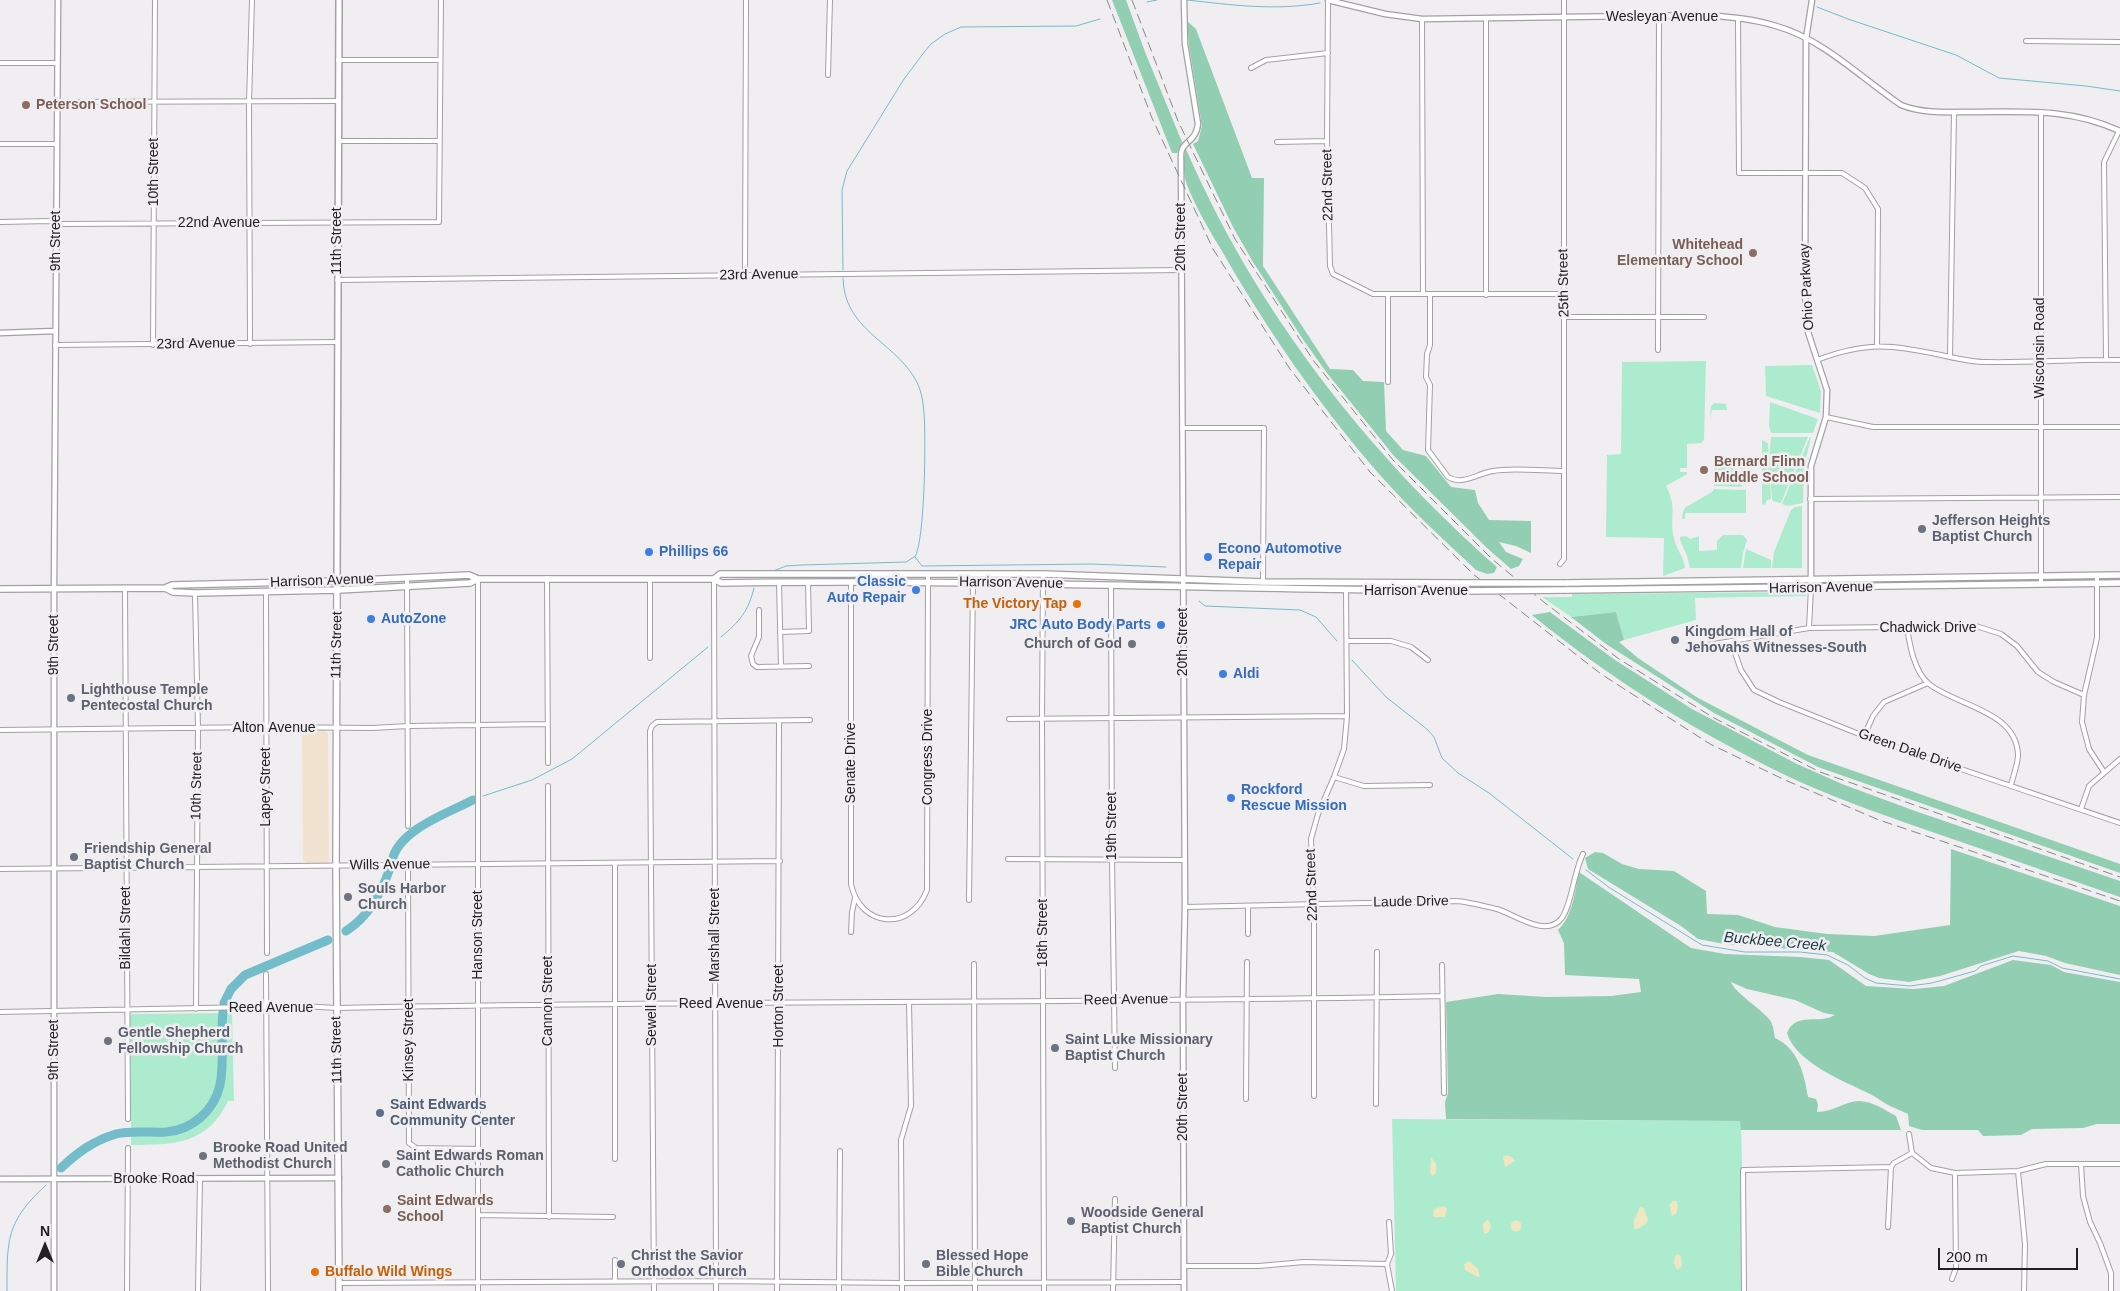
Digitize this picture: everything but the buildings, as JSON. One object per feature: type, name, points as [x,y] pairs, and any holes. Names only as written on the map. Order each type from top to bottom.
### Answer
[{"type":"main road","name":"11th Street","points":[[338,0],[336,866],[339,1291]]},
{"type":"main road","name":"Harrison Avenue","points":[[165,588],[172,584],[337,581],[469,575],[478,579],[714,578],[720,574],[1043,574],[1263,582],[1457,584],[2120,574]]},
{"type":"main road","name":"Harrison Avenue","points":[[714,578],[721,583],[973,582],[1182,588],[1464,591],[2120,583]]},
{"type":"main road","name":"Harrison Avenue","points":[[0,589],[165,588],[173,592],[195,593],[266,592],[470,583],[478,579]]},
{"type":"street","name":"9th Street","points":[[54,1291],[54,588],[58,0]]},
{"type":"street","name":"10th Street","points":[[153,345],[155,0]]},
{"type":"street","points":[[250,344],[252,0]]},
{"type":"street","points":[[338,141],[438,141],[441,0]]},
{"type":"street","points":[[746,0],[746,275]]},
{"type":"street","points":[[828,75],[830,0]]},
{"type":"street","name":"20th Street","points":[[1184,0],[1185,44],[1198,124],[1195,137],[1182,147],[1181,150],[1185,860],[1183,999],[1184,1291]]},
{"type":"street","name":"Wesleyan Avenue","points":[[1328,0],[1385,14],[1422,19],[1708,15],[1738,18],[1776,26],[1806,39],[1827,51],[1901,105],[1913,110],[2067,114],[2094,120],[2120,131]]},
{"type":"street","name":"22nd Street","points":[[1328,0],[1327,141],[1330,266],[1333,274],[1362,290],[1374,294],[1563,294]]},
{"type":"street","name":"25th Street","points":[[1560,564],[1564,559],[1564,0]]},
{"type":"street","name":"Ohio Parkway","points":[[1810,628],[1811,466],[1826,417],[1827,390],[1808,332],[1805,294],[1806,39],[1812,0]]},
{"type":"street","points":[[1658,350],[1659,16]]},
{"type":"street","points":[[1486,18],[1486,295]]},
{"type":"street","points":[[1738,18],[1739,174],[1842,173],[1865,188],[1878,209],[1877,346]]},
{"type":"street","points":[[1422,19],[1423,294]]},
{"type":"street","points":[[2026,41],[2120,42]]},
{"type":"street","points":[[1251,68],[1266,60],[1328,53]]},
{"type":"street","points":[[338,60],[440,60]]},
{"type":"street","points":[[0,63],[58,63]]},
{"type":"street","points":[[57,102],[338,101]]},
{"type":"street","points":[[1950,357],[1954,112]]},
{"type":"street","name":"Wisconsin Road","points":[[2040,585],[2041,112]]},
{"type":"street","points":[[2106,359],[2104,162],[2120,131]]},
{"type":"street","name":"22nd Avenue","points":[[0,222],[62,224],[439,222],[438,141]]},
{"type":"street","points":[[1277,142],[1327,141]]},
{"type":"street","points":[[0,144],[57,144]]},
{"type":"street","name":"23rd Avenue","points":[[337,280],[1181,270]]},
{"type":"street","points":[[1430,294],[1430,345],[1426,354],[1426,377],[1430,385],[1428,450],[1448,477],[1452,480],[1468,480],[1493,470],[1564,472]]},
{"type":"street","points":[[1388,295],[1388,382]]},
{"type":"street","points":[[1565,317],[1704,317]]},
{"type":"street","points":[[0,332],[55,331]]},
{"type":"street","name":"23rd Avenue","points":[[56,345],[337,342]]},
{"type":"street","points":[[1817,360],[1840,351],[1877,346],[1984,362],[2120,360]]},
{"type":"street","points":[[1826,417],[1873,427],[2120,427]]},
{"type":"street","points":[[1182,428],[1264,428],[1263,582]]},
{"type":"street","points":[[1810,499],[2120,497]]},
{"type":"street","name":"Congress Drive","points":[[855,898],[866,912],[884,919],[893,920],[916,910],[923,902],[927,890],[928,574]]},
{"type":"street","name":"18th Street","points":[[1043,574],[1044,1291]]},
{"type":"street","points":[[2097,575],[2097,638],[2084,695],[2082,722],[2089,750],[2104,772]]},
{"type":"street","points":[[407,578],[408,826]]},
{"type":"street","points":[[547,578],[548,764]]},
{"type":"street","points":[[650,578],[650,658]]},
{"type":"street","name":"Marshall Street","points":[[714,578],[716,722],[716,1291]]},
{"type":"street","name":"Hanson Street","points":[[478,579],[478,1291]]},
{"type":"street","points":[[779,582],[781,668]]},
{"type":"street","points":[[780,632],[809,631],[808,582]]},
{"type":"street","name":"Senate Drive","points":[[851,582],[851,884],[855,898],[851,932]]},
{"type":"street","points":[[970,900],[973,582]]},
{"type":"street","name":"19th Street","points":[[1111,585],[1115,1068]]},
{"type":"street","name":"Bildahl Street","points":[[125,588],[128,1119]]},
{"type":"street","name":"22nd Street","points":[[1314,1096],[1314,905],[1311,839],[1318,814],[1344,749],[1347,641],[1346,590]]},
{"type":"street","name":"Lapey Street","points":[[266,592],[267,953]]},
{"type":"street","name":"10th Street","points":[[195,593],[198,728],[196,1009]]},
{"type":"street","points":[[759,610],[758,637],[751,656],[752,664],[757,667],[781,668],[809,666]]},
{"type":"street","name":"Chadwick Drive","points":[[1690,648],[1810,628],[1976,626],[2001,634],[2017,646],[2038,672],[2054,682],[2084,695]]},
{"type":"street","points":[[1907,628],[1912,657],[1928,683],[1997,718],[2012,733],[2018,755],[2011,785]]},
{"type":"street","points":[[1347,641],[1392,641],[1411,646],[1428,660]]},
{"type":"street","name":"Green Dale Drive","points":[[1731,642],[1740,670],[1754,690],[1779,702],[1864,736],[2120,823]]},
{"type":"street","points":[[1864,736],[1873,716],[1884,702],[1928,683]]},
{"type":"street","points":[[1009,719],[1346,716]]},
{"type":"street","points":[[716,722],[810,720]]},
{"type":"street","name":"Horton Street","points":[[777,1291],[780,1003],[779,721]]},
{"type":"street","name":"Sewell Street","points":[[654,1291],[650,731],[657,722],[716,722]]},
{"type":"street","name":"Alton Avenue","points":[[0,730],[336,728],[547,724]]},
{"type":"street","points":[[2081,809],[2089,786],[2120,759]]},
{"type":"street","points":[[1334,777],[1364,786],[1430,786]]},
{"type":"street","name":"Cannon Street","points":[[548,786],[549,1217]]},
{"type":"street","name":"Laude Drive","points":[[1185,907],[1440,901],[1470,902],[1542,926],[1550,926],[1561,919],[1577,865],[1583,854]]},
{"type":"street","points":[[1008,859],[1112,858],[1185,860]]},
{"type":"street","name":"Wills Avenue","points":[[0,869],[780,861]]},
{"type":"street","points":[[615,1159],[616,863]]},
{"type":"street","name":"Kinsey Street","points":[[408,865],[409,1143],[416,1148],[479,1149]]},
{"type":"street","points":[[1248,906],[1248,934]]},
{"type":"street","points":[[1376,1104],[1377,952]]},
{"type":"street","points":[[1246,1099],[1247,962]]},
{"type":"street","points":[[974,964],[975,1291]]},
{"type":"street","points":[[1442,965],[1444,1093]]},
{"type":"street","points":[[266,974],[268,1291]]},
{"type":"street","name":"Reed Avenue","points":[[0,1012],[266,1007],[337,1008],[1314,999],[1442,996]]},
{"type":"street","points":[[902,1291],[901,1140],[911,1106],[909,1002]]},
{"type":"street","points":[[1909,1134],[1912,1153],[1931,1168],[1955,1173],[2018,1171],[2046,1164],[2120,1164]]},
{"type":"street","points":[[127,1291],[128,1148]]},
{"type":"street","points":[[839,1291],[840,1151]]},
{"type":"street","points":[[1888,1227],[1891,1167],[1894,1163],[1912,1153]]},
{"type":"street","points":[[2081,1164],[2083,1196],[2090,1222],[2111,1273],[2111,1291]]},
{"type":"street","points":[[1744,1291],[1744,1170],[1891,1167]]},
{"type":"street","points":[[2018,1171],[2025,1244],[2024,1291]]},
{"type":"street","points":[[1952,1279],[1956,1268],[1955,1173]]},
{"type":"street","name":"Brooke Road","points":[[0,1179],[339,1178]]},
{"type":"street","points":[[198,1291],[200,1179]]},
{"type":"street","points":[[1113,1291],[1115,1199]]},
{"type":"street","points":[[478,1215],[613,1217]]},
{"type":"street","points":[[1389,1222],[1390,1254],[1387,1264],[1392,1291]]},
{"type":"street","points":[[615,1260],[615,1282]]},
{"type":"street","points":[[1184,1266],[1259,1266],[1304,1262],[1387,1264]]},
{"type":"street","points":[[339,1284],[478,1282],[654,1283],[716,1281],[902,1283],[1184,1282]]},
{"type":"shaded area","points":[[304,730],[324,730],[328,733],[329,862],[326,864],[307,864],[303,860],[302,733]]},
{"type":"green space","points":[[1112,0],[1126,0],[1182,142],[1177,153],[1172,153]]},
{"type":"green space","points":[[1187,21],[1196,29],[1252,178],[1264,178],[1263,266],[1330,369],[1353,370],[1363,381],[1384,382],[1386,431],[1403,450],[1426,456],[1451,487],[1475,490],[1478,503],[1489,520],[1531,521],[1531,553],[1516,546],[1499,542],[1506,552],[1523,559],[1519,566],[1511,569],[1487,548],[1394,456],[1327,373],[1253,262],[1233,227],[1193,144],[1198,141],[1202,126]]},
{"type":"green space","points":[[1186,149],[1214,208],[1245,266],[1280,321],[1318,375],[1403,476],[1449,523],[1497,567],[1494,573],[1487,574],[1476,570],[1390,487],[1356,447],[1293,364],[1255,306],[1210,231],[1191,194],[1184,171]]},
{"type":"green space","points":[[1706,361],[1704,440],[1701,443],[1687,444],[1687,468],[1680,468],[1680,472],[1687,472],[1687,474],[1666,486],[1672,500],[1674,538],[1685,568],[1663,576],[1664,538],[1606,537],[1607,455],[1621,454],[1622,362]]},
{"type":"green space","points":[[1812,365],[1821,391],[1820,413],[1766,396],[1765,366]]},
{"type":"green space","points":[[1770,402],[1818,419],[1813,433],[1771,433],[1769,426]]},
{"type":"green space","points":[[1714,403],[1726,404],[1727,410],[1712,410],[1710,419],[1711,406]]},
{"type":"green space","points":[[1771,437],[1808,437],[1781,503],[1772,499],[1769,459]]},
{"type":"green space","points":[[1810,437],[1804,467],[1803,503],[1788,506],[1782,504]]},
{"type":"green space","points":[[1762,440],[1768,443],[1771,499],[1767,500],[1765,505],[1762,504]]},
{"type":"green space","points":[[1739,456],[1746,456],[1746,486],[1739,463]]},
{"type":"green space","points":[[1726,463],[1736,463],[1742,487],[1714,486],[1714,466],[1726,467]]},
{"type":"green space","points":[[1714,489],[1746,490],[1746,513],[1685,513],[1685,519],[1682,519],[1683,511],[1686,507]]},
{"type":"green space","points":[[1802,506],[1802,568],[1772,568],[1774,552],[1791,510]]},
{"type":"green space","points":[[1723,535],[1743,535],[1747,540],[1741,568],[1690,568],[1680,537],[1686,536],[1690,539],[1699,536],[1699,551],[1717,550],[1717,541]]},
{"type":"green space","points":[[1746,549],[1771,560],[1771,568],[1743,568]]},
{"type":"green space","points":[[1801,592],[1807,596],[1695,598],[1696,620],[1624,640],[1616,612],[1571,617],[1542,597],[1572,597],[1572,594]]},
{"type":"green space","points":[[1550,612],[1615,660],[1692,709],[1797,764],[1842,784],[1915,811],[2120,881],[2120,897],[1869,810],[1764,765],[1661,707],[1595,663],[1532,615]]},
{"type":"green space","points":[[1616,612],[1624,640],[1619,642],[1638,658],[1698,698],[1808,755],[2120,864],[2120,873],[1818,767],[1714,713],[1606,644],[1571,617]]},
{"type":"green space","points":[[1951,849],[2120,906],[2120,975],[2019,951],[1940,976],[1909,982],[1879,978],[1833,952],[1724,944],[1698,939],[1681,926],[1588,869],[1585,858],[1595,852],[1603,853],[1622,864],[1639,869],[1674,871],[1706,891],[1707,914],[1738,915],[1775,927],[1827,934],[1874,936],[1950,925]]},
{"type":"green space","points":[[1579,872],[1691,948],[1725,954],[1829,960],[1866,986],[1914,989],[1944,986],[2013,960],[2051,965],[2064,972],[2120,982],[2120,1124],[2097,1124],[2083,1128],[2032,1129],[2021,1135],[1983,1136],[1978,1130],[1922,1130],[1909,1126],[1908,1114],[1887,1105],[1873,1095],[1822,1070],[1810,1062],[1792,1044],[1787,1033],[1796,1022],[1829,1018],[1835,1015],[1824,1013],[1795,1000],[1747,989],[1731,982],[1737,990],[1769,1019],[1775,1038],[1795,1055],[1805,1080],[1808,1097],[1816,1099],[1818,1105],[1817,1112],[1823,1112],[1854,1101],[1869,1102],[1896,1116],[1901,1130],[1741,1130],[1740,1121],[1446,1119],[1445,1102],[1448,1093],[1446,1002],[1498,994],[1546,997],[1611,996],[1641,992],[1639,979],[1565,975],[1564,943],[1558,930],[1570,911]]},
{"type":"green space","points":[[232,1013],[234,1101],[228,1101],[220,1115],[200,1134],[175,1142],[131,1145],[130,1014]]},
{"type":"green space","points":[[1392,1119],[1741,1121],[1745,1291],[1396,1291]]},
{"type":"sand","points":[[1506,1155],[1512,1157],[1515,1161],[1505,1167],[1503,1157]]},
{"type":"sand","points":[[1431,1158],[1436,1165],[1436,1172],[1432,1176],[1430,1171]]},
{"type":"sand","points":[[1673,1201],[1677,1201],[1678,1207],[1676,1214],[1672,1216],[1669,1205]]},
{"type":"sand","points":[[1444,1206],[1447,1209],[1445,1217],[1433,1217],[1434,1209]]},
{"type":"sand","points":[[1640,1207],[1644,1208],[1648,1220],[1646,1224],[1637,1229],[1634,1228],[1634,1220]]},
{"type":"sand","points":[[1488,1219],[1491,1226],[1488,1233],[1484,1234],[1483,1224]]},
{"type":"sand","points":[[1516,1220],[1522,1226],[1516,1232],[1510,1226]]},
{"type":"sand","points":[[1678,1254],[1681,1256],[1682,1266],[1677,1270],[1674,1262],[1675,1256]]},
{"type":"sand","points":[[1469,1261],[1478,1269],[1480,1277],[1465,1270],[1464,1264]]},
{"type":"waterway","points":[[1147,2],[1157,0]]},
{"type":"waterway","points":[[1187,0],[1270,7],[1320,3]]},
{"type":"waterway","points":[[1817,7],[1956,55],[1999,78],[2120,91]]},
{"type":"waterway","points":[[843,270],[842,190],[847,171],[904,79],[931,44],[945,34],[961,27],[1076,26],[1100,19]]},
{"type":"waterway","points":[[843,278],[845,295],[851,310],[870,333],[904,364],[914,377],[921,394],[925,425],[925,465],[921,531],[915,557]]},
{"type":"waterway","points":[[771,572],[786,566],[906,562],[914,557]]},
{"type":"waterway","points":[[915,557],[922,566],[1092,564],[1166,567]]},
{"type":"waterway","points":[[721,637],[742,616],[749,604],[754,588]]},
{"type":"waterway","name":"Buckbee Creek","points":[[1199,601],[1205,606],[1300,610],[1316,617],[1337,641]]},
{"type":"waterway","points":[[483,796],[532,780],[572,759],[708,647]]},
{"type":"waterway","points":[[1352,660],[1386,697],[1428,730],[1434,737],[1442,758],[1458,773],[1489,793],[1573,859]]},
{"type":"waterway","points":[[392,861],[396,850],[414,832],[425,824],[473,800]]},
{"type":"waterway","name":"Buckbee Creek","points":[[1586,870],[1610,888],[1702,945],[1745,952],[1800,952],[1827,955],[1848,965],[1865,978],[1876,983],[1910,986],[1932,983],[1975,971],[1981,966],[2013,956],[2048,961],[2062,968],[2120,979]]},
{"type":"waterway","points":[[346,931],[367,912],[382,889],[389,871]]},
{"type":"waterway","points":[[224,1003],[231,989],[245,975],[328,940]]},
{"type":"waterway","points":[[61,1168],[86,1148],[116,1134],[128,1132],[166,1132],[185,1127],[200,1118],[213,1103],[220,1085],[223,1012]]},
{"type":"waterway","points":[[7,1291],[7,1258],[16,1221],[23,1210],[46,1185]]},
{"type":"railway","points":[[1107,0],[1152,118],[1213,249],[1290,369],[1370,472],[1473,574],[1601,674],[1710,744],[1785,780],[1879,820],[2120,901]]},
{"type":"railway","points":[[1132,0],[1178,121],[1235,239],[1313,360],[1393,460],[1492,559],[1545,603],[1619,659],[1714,718],[1820,772],[2120,877]]},
{"type":"place","name":"Peterson School","points":[[26,105]]},
{"type":"place","name":"Whitehead Elementary School","points":[[1753,253]]},
{"type":"place","name":"Bernard Flinn Middle School","points":[[1704,470]]},
{"type":"place","name":"Jefferson Heights Baptist Church","points":[[1922,529]]},
{"type":"place","name":"Phillips 66","points":[[649,552]]},
{"type":"place","name":"Econo Automotive Repair","points":[[1208,557]]},
{"type":"place","name":"Classic Auto Repair","points":[[916,590]]},
{"type":"place","name":"The Victory Tap","points":[[1077,604]]},
{"type":"place","name":"AutoZone","points":[[371,619]]},
{"type":"place","name":"JRC Auto Body Parts","points":[[1161,625]]},
{"type":"place","name":"Kingdom Hall of Jehovahs Witnesses-South","points":[[1675,640]]},
{"type":"place","name":"Church of God","points":[[1132,644]]},
{"type":"place","name":"Aldi","points":[[1223,674]]},
{"type":"place","name":"Lighthouse Temple Pentecostal Church","points":[[71,698]]},
{"type":"place","name":"Rockford Rescue Mission","points":[[1231,798]]},
{"type":"place","name":"Friendship General Baptist Church","points":[[74,857]]},
{"type":"place","name":"Souls Harbor Church","points":[[348,897]]},
{"type":"place","name":"Gentle Shepherd Fellowship Church","points":[[108,1041]]},
{"type":"place","name":"Saint Luke Missionary Baptist Church","points":[[1055,1048]]},
{"type":"place","name":"Saint Edwards Community Center","points":[[380,1113]]},
{"type":"place","name":"Brooke Road United Methodist Church","points":[[203,1156]]},
{"type":"place","name":"Saint Edwards Roman Catholic Church","points":[[386,1164]]},
{"type":"place","name":"Saint Edwards School","points":[[387,1209]]},
{"type":"place","name":"Woodside General Baptist Church","points":[[1071,1221]]},
{"type":"place","name":"Christ the Savior Orthodox Church","points":[[621,1264]]},
{"type":"place","name":"Blessed Hope Bible Church","points":[[926,1264]]},
{"type":"place","name":"Buffalo Wild Wings","points":[[315,1272]]}]
